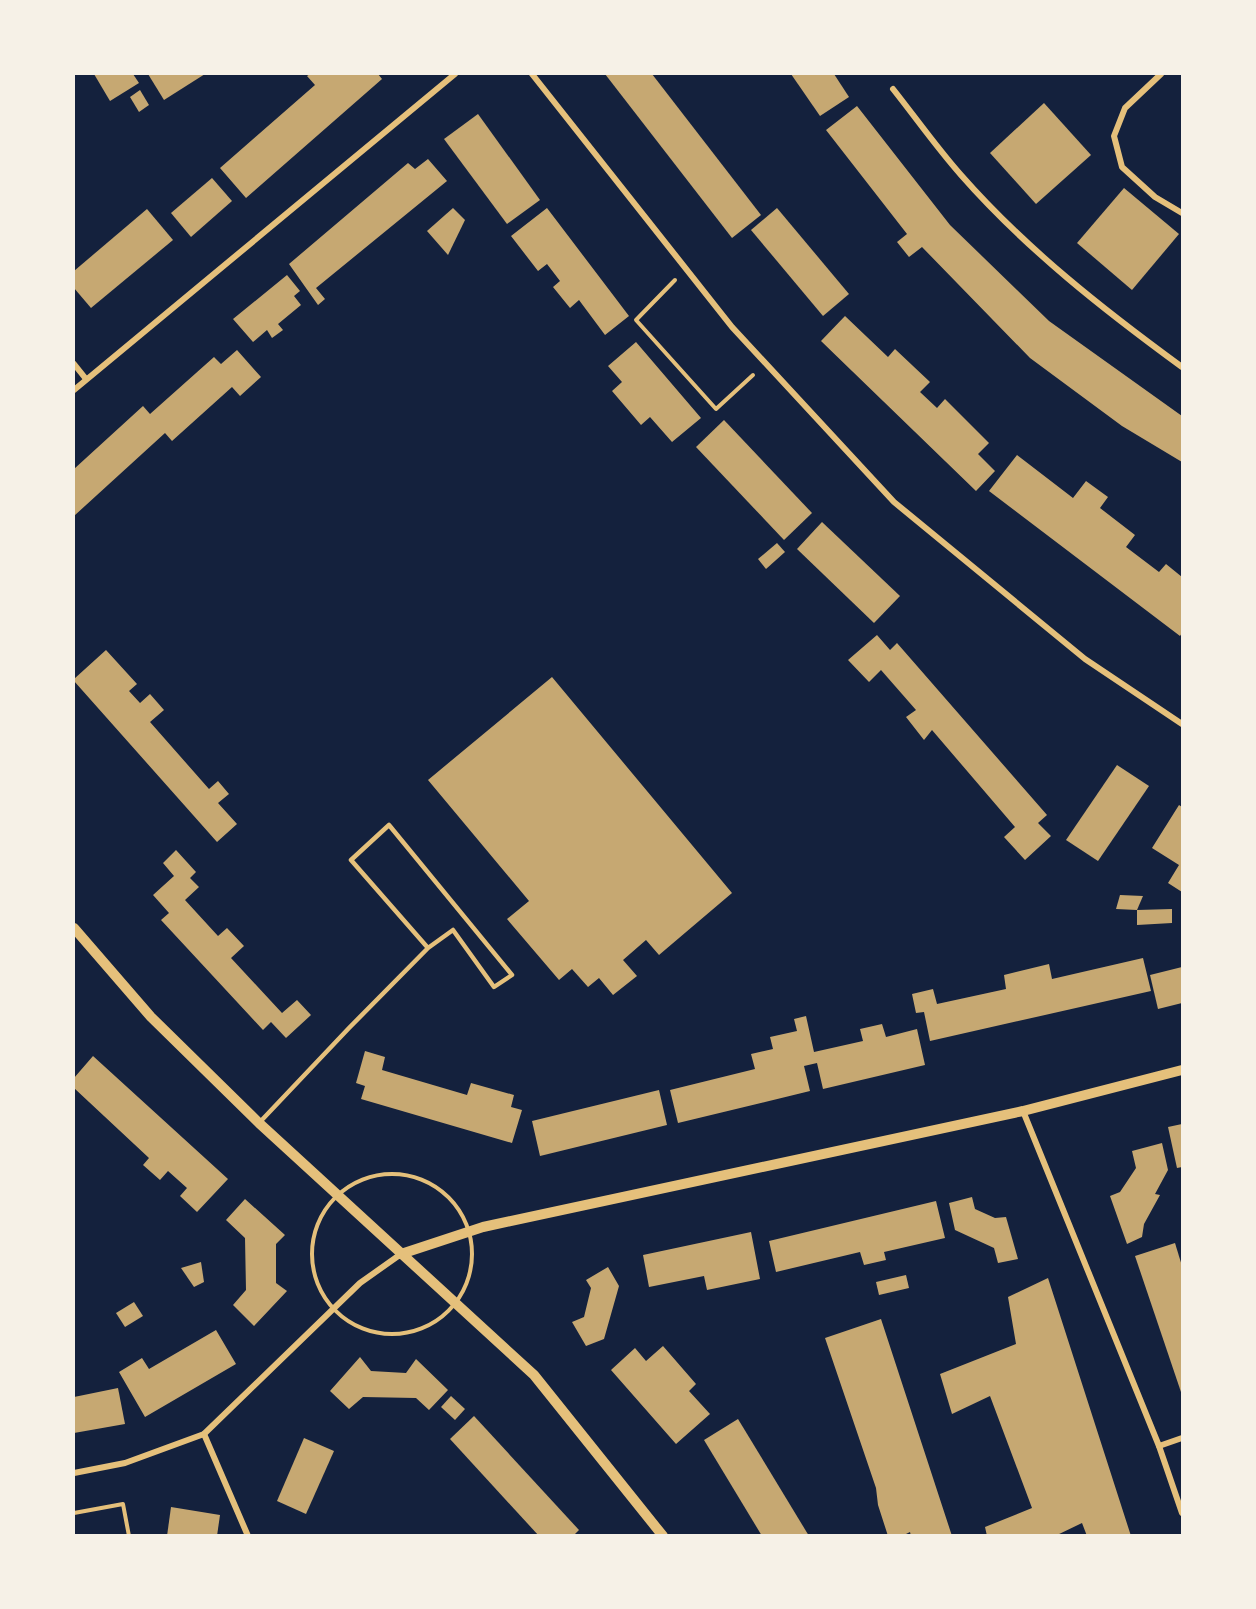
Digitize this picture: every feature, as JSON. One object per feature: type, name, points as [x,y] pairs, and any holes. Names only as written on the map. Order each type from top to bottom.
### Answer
[{"type":"street","points":[[74,390],[455,74]]},
{"type":"street","points":[[532,74],[732,327],[894,502],[1085,659],[1182,724]]},
{"type":"street","points":[[1161,74],[1125,108],[1114,136],[1122,167],[1155,197],[1182,213]]},
{"type":"street","points":[[893,89],[961,175],[1026,242],[1127,327],[1182,367]]},
{"type":"street","points":[[74,364],[86,379]]},
{"type":"street","points":[[74,928],[151,1017],[259,1123],[534,1375],[663,1536]]},
{"type":"street","points":[[74,1473],[125,1463],[204,1434],[360,1283],[401,1254],[483,1227],[1023,1111],[1182,1070]]},
{"type":"street","points":[[1023,1111],[1159,1446],[1182,1514]]},
{"type":"street","points":[[204,1434],[248,1536]]},
{"type":"street","points":[[1159,1446],[1182,1438]]},
{"type":"lane","points":[[259,1123],[428,948],[453,930],[494,987],[512,975],[389,825],[351,860],[428,948]]},
{"type":"path","points":[[686,269],[636,320],[716,409],[765,363]]},
{"type":"path","points":[[74,1513],[123,1504],[129,1536]]},
{"type":"building","points":[[94,74],[133,74],[139,83],[110,101]]},
{"type":"building","points":[[148,74],[205,74],[164,100]]},
{"type":"building","points":[[310,74],[378,74],[382,79],[246,198],[220,168],[315,85],[307,76]]},
{"type":"building","points":[[605,74],[652,74],[761,215],[732,238]]},
{"type":"building","points":[[791,74],[834,74],[849,97],[820,116]]},
{"type":"building","points":[[140,90],[149,105],[139,112],[130,97]]},
{"type":"building","points":[[1044,103],[1091,155],[1036,204],[990,153]]},
{"type":"building","points":[[857,106],[950,225],[1049,321],[1182,416],[1182,462],[1122,426],[1030,358],[922,247],[909,257],[897,242],[907,234],[826,130]]},
{"type":"building","points":[[478,114],[540,200],[507,224],[444,139]]},
{"type":"building","points":[[428,159],[447,181],[316,288],[325,299],[318,305],[289,264],[408,163],[415,169]]},
{"type":"building","points":[[212,178],[232,201],[191,237],[171,213]]},
{"type":"building","points":[[1124,188],[1179,234],[1132,290],[1077,243]]},
{"type":"building","points":[[453,208],[465,220],[448,255],[427,231]]},
{"type":"building","points":[[547,208],[629,316],[605,335],[579,300],[570,308],[553,287],[560,281],[547,264],[538,271],[511,236]]},
{"type":"building","points":[[777,208],[849,294],[823,316],[751,230]]},
{"type":"building","points":[[147,209],[173,240],[91,308],[74,288],[74,271]]},
{"type":"building","points":[[287,275],[300,291],[294,296],[301,305],[278,324],[283,330],[272,338],[267,330],[253,342],[233,319]]},
{"type":"building","points":[[845,316],[888,357],[895,349],[930,382],[920,392],[937,408],[945,399],[989,443],[978,454],[995,471],[976,491],[821,341]]},
{"type":"building","points":[[636,342],[701,418],[672,442],[650,417],[641,425],[612,391],[622,382],[608,366]]},
{"type":"building","points":[[237,350],[261,377],[240,396],[232,387],[172,441],[165,433],[74,516],[74,469],[143,406],[150,414],[214,357],[221,364]]},
{"type":"building","points":[[724,420],[812,513],[784,540],[696,447]]},
{"type":"building","points":[[1017,455],[1073,498],[1086,481],[1108,497],[1100,508],[1135,535],[1126,547],[1159,572],[1166,564],[1182,577],[1182,633],[1180,636],[989,491]]},
{"type":"building","points":[[822,522],[900,596],[874,623],[797,549]]},
{"type":"building","points":[[777,543],[785,552],[766,569],[758,559]]},
{"type":"building","points":[[877,635],[890,650],[897,643],[1047,815],[1038,823],[1051,836],[1025,860],[1004,837],[1015,827],[932,730],[924,740],[906,717],[916,710],[881,670],[869,682],[848,660]]},
{"type":"building","points":[[106,650],[137,684],[129,691],[140,703],[150,694],[164,710],[150,722],[209,789],[218,781],[229,794],[218,803],[237,824],[217,842],[74,681]]},
{"type":"building","points":[[552,677],[732,893],[659,955],[646,940],[623,960],[637,976],[613,995],[599,978],[588,987],[572,969],[559,980],[507,919],[529,901],[428,780]]},
{"type":"building","points":[[1117,765],[1149,786],[1098,861],[1066,840]]},
{"type":"building","points":[[1179,805],[1182,807],[1182,892],[1168,883],[1179,865],[1152,848]]},
{"type":"building","points":[[176,850],[196,872],[190,878],[199,887],[185,900],[218,936],[227,928],[244,946],[231,958],[282,1013],[297,1000],[311,1015],[286,1038],[271,1022],[263,1030],[161,920],[169,913],[153,895],[174,876],[163,863]]},
{"type":"building","points":[[1120,895],[1143,896],[1137,910],[1116,909]]},
{"type":"building","points":[[1172,909],[1172,923],[1137,925],[1137,910]]},
{"type":"building","points":[[1143,958],[1151,991],[930,1041],[924,1012],[916,1013],[912,994],[933,989],[937,1004],[1006,989],[1004,975],[1049,964],[1052,979]]},
{"type":"building","points":[[1182,967],[1182,1003],[1158,1009],[1150,975]]},
{"type":"building","points":[[806,1016],[814,1052],[863,1041],[860,1029],[882,1024],[886,1037],[917,1029],[925,1065],[823,1089],[817,1063],[804,1066],[810,1091],[678,1123],[670,1090],[755,1069],[751,1054],[773,1049],[770,1037],[797,1031],[794,1019]]},
{"type":"building","points":[[365,1051],[385,1057],[382,1070],[467,1095],[471,1083],[514,1095],[511,1107],[522,1110],[512,1143],[361,1099],[365,1086],[356,1083]]},
{"type":"building","points":[[93,1056],[228,1179],[197,1212],[180,1196],[187,1188],[168,1171],[160,1180],[143,1165],[149,1158],[74,1088],[74,1078]]},
{"type":"building","points":[[659,1090],[667,1125],[540,1156],[532,1121]]},
{"type":"building","points":[[1182,1124],[1182,1167],[1177,1168],[1168,1127]]},
{"type":"building","points":[[1162,1143],[1168,1170],[1155,1194],[1160,1195],[1144,1224],[1142,1237],[1127,1244],[1110,1196],[1120,1192],[1136,1168],[1132,1151]]},
{"type":"building","points":[[972,1197],[975,1209],[995,1218],[1006,1217],[1018,1259],[998,1263],[994,1248],[955,1230],[949,1203]]},
{"type":"building","points":[[245,1199],[285,1235],[276,1244],[276,1283],[287,1291],[254,1326],[233,1305],[246,1290],[245,1238],[226,1220]]},
{"type":"building","points":[[936,1201],[945,1238],[884,1252],[886,1260],[864,1265],[860,1252],[776,1272],[769,1241]]},
{"type":"building","points":[[751,1232],[760,1279],[707,1290],[704,1276],[649,1287],[643,1255]]},
{"type":"building","points":[[1175,1243],[1182,1266],[1182,1395],[1135,1256]]},
{"type":"building","points":[[201,1262],[204,1282],[194,1287],[181,1268]]},
{"type":"building","points":[[608,1267],[619,1286],[604,1339],[586,1346],[572,1322],[584,1317],[591,1288],[586,1280]]},
{"type":"building","points":[[906,1275],[909,1288],[879,1295],[876,1282]]},
{"type":"building","points":[[1048,1278],[1131,1536],[1087,1536],[1082,1523],[1055,1536],[987,1536],[985,1527],[1032,1508],[990,1396],[952,1414],[940,1374],[1016,1344],[1008,1297]]},
{"type":"building","points":[[134,1302],[143,1316],[125,1327],[116,1313]]},
{"type":"building","points":[[881,1319],[952,1536],[911,1536],[910,1532],[902,1536],[888,1536],[878,1505],[876,1488],[825,1338]]},
{"type":"building","points":[[216,1330],[236,1364],[145,1417],[119,1372],[142,1358],[149,1369]]},
{"type":"building","points":[[663,1346],[696,1384],[689,1391],[710,1414],[676,1444],[611,1370],[635,1348],[646,1361]]},
{"type":"building","points":[[360,1357],[371,1371],[406,1373],[416,1359],[448,1390],[429,1410],[416,1398],[363,1397],[349,1409],[330,1391]]},
{"type":"building","points":[[118,1388],[125,1424],[74,1433],[74,1397]]},
{"type":"building","points":[[451,1396],[465,1409],[455,1420],[441,1407]]},
{"type":"building","points":[[474,1416],[579,1530],[573,1536],[539,1536],[450,1439]]},
{"type":"building","points":[[738,1419],[809,1536],[762,1536],[704,1440]]},
{"type":"building","points":[[304,1438],[334,1451],[306,1514],[277,1501]]},
{"type":"building","points":[[171,1507],[220,1515],[217,1536],[167,1536]]}]
